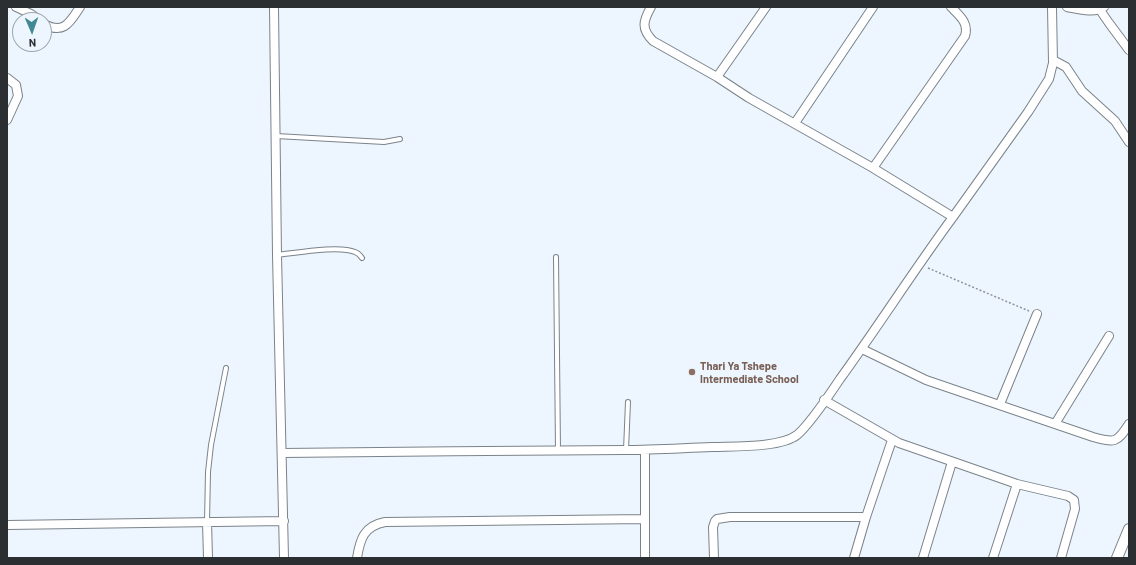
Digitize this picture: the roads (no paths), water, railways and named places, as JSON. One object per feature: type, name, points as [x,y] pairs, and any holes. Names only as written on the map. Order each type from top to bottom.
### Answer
[{"type":"street","points":[[16,7],[27,12]]},
{"type":"street","points":[[52,27],[56,29],[63,27],[68,23],[80,7]]},
{"type":"street","points":[[274,7],[277,255],[284,558]]},
{"type":"street","points":[[651,7],[645,21],[648,36],[654,41],[717,77],[749,98],[873,168],[953,217]]},
{"type":"street","points":[[717,77],[766,7]]},
{"type":"street","points":[[794,123],[873,7]]},
{"type":"street","points":[[873,168],[965,36],[965,22],[951,7]]},
{"type":"street","points":[[282,453],[645,450],[755,445],[789,440],[804,428],[862,349],[919,264],[1045,86],[1052,71],[1053,60],[1052,7]]},
{"type":"street","points":[[1067,7],[1092,10],[1102,8],[1109,24],[1129,50]]},
{"type":"street","points":[[1053,60],[1066,67],[1082,90],[1114,121],[1129,142]]},
{"type":"street","points":[[7,78],[16,85],[18,96],[7,120]]},
{"type":"street","points":[[1000,404],[1037,314]]},
{"type":"street","points":[[1055,424],[1109,336]]},
{"type":"street","points":[[862,349],[926,380],[1000,404],[1093,438],[1111,441],[1119,438],[1129,424]]},
{"type":"street","points":[[824,400],[892,440],[912,448],[1017,484],[1068,496],[1074,500],[1074,509],[1061,558]]},
{"type":"street","points":[[854,558],[866,516],[892,440]]},
{"type":"street","points":[[645,450],[645,558]]},
{"type":"street","points":[[923,558],[952,462]]},
{"type":"street","points":[[993,558],[1017,484]]},
{"type":"street","points":[[714,558],[714,527],[717,519],[730,517],[866,516]]},
{"type":"street","points":[[357,558],[360,542],[370,527],[385,522],[645,519]]},
{"type":"street","points":[[7,525],[284,521]]},
{"type":"street","points":[[207,522],[208,558]]},
{"type":"street","points":[[1117,558],[1129,529]]},
{"type":"lane","points":[[276,136],[384,142],[400,139]]},
{"type":"lane","points":[[277,255],[323,250],[348,250],[354,251],[362,258]]},
{"type":"lane","points":[[556,257],[558,451]]},
{"type":"lane","points":[[207,522],[208,472],[211,445],[226,368]]},
{"type":"lane","points":[[626,450],[628,402]]},
{"type":"place","name":"Thari Ya Tshepe Intermediate School","points":[[692,372]]}]
